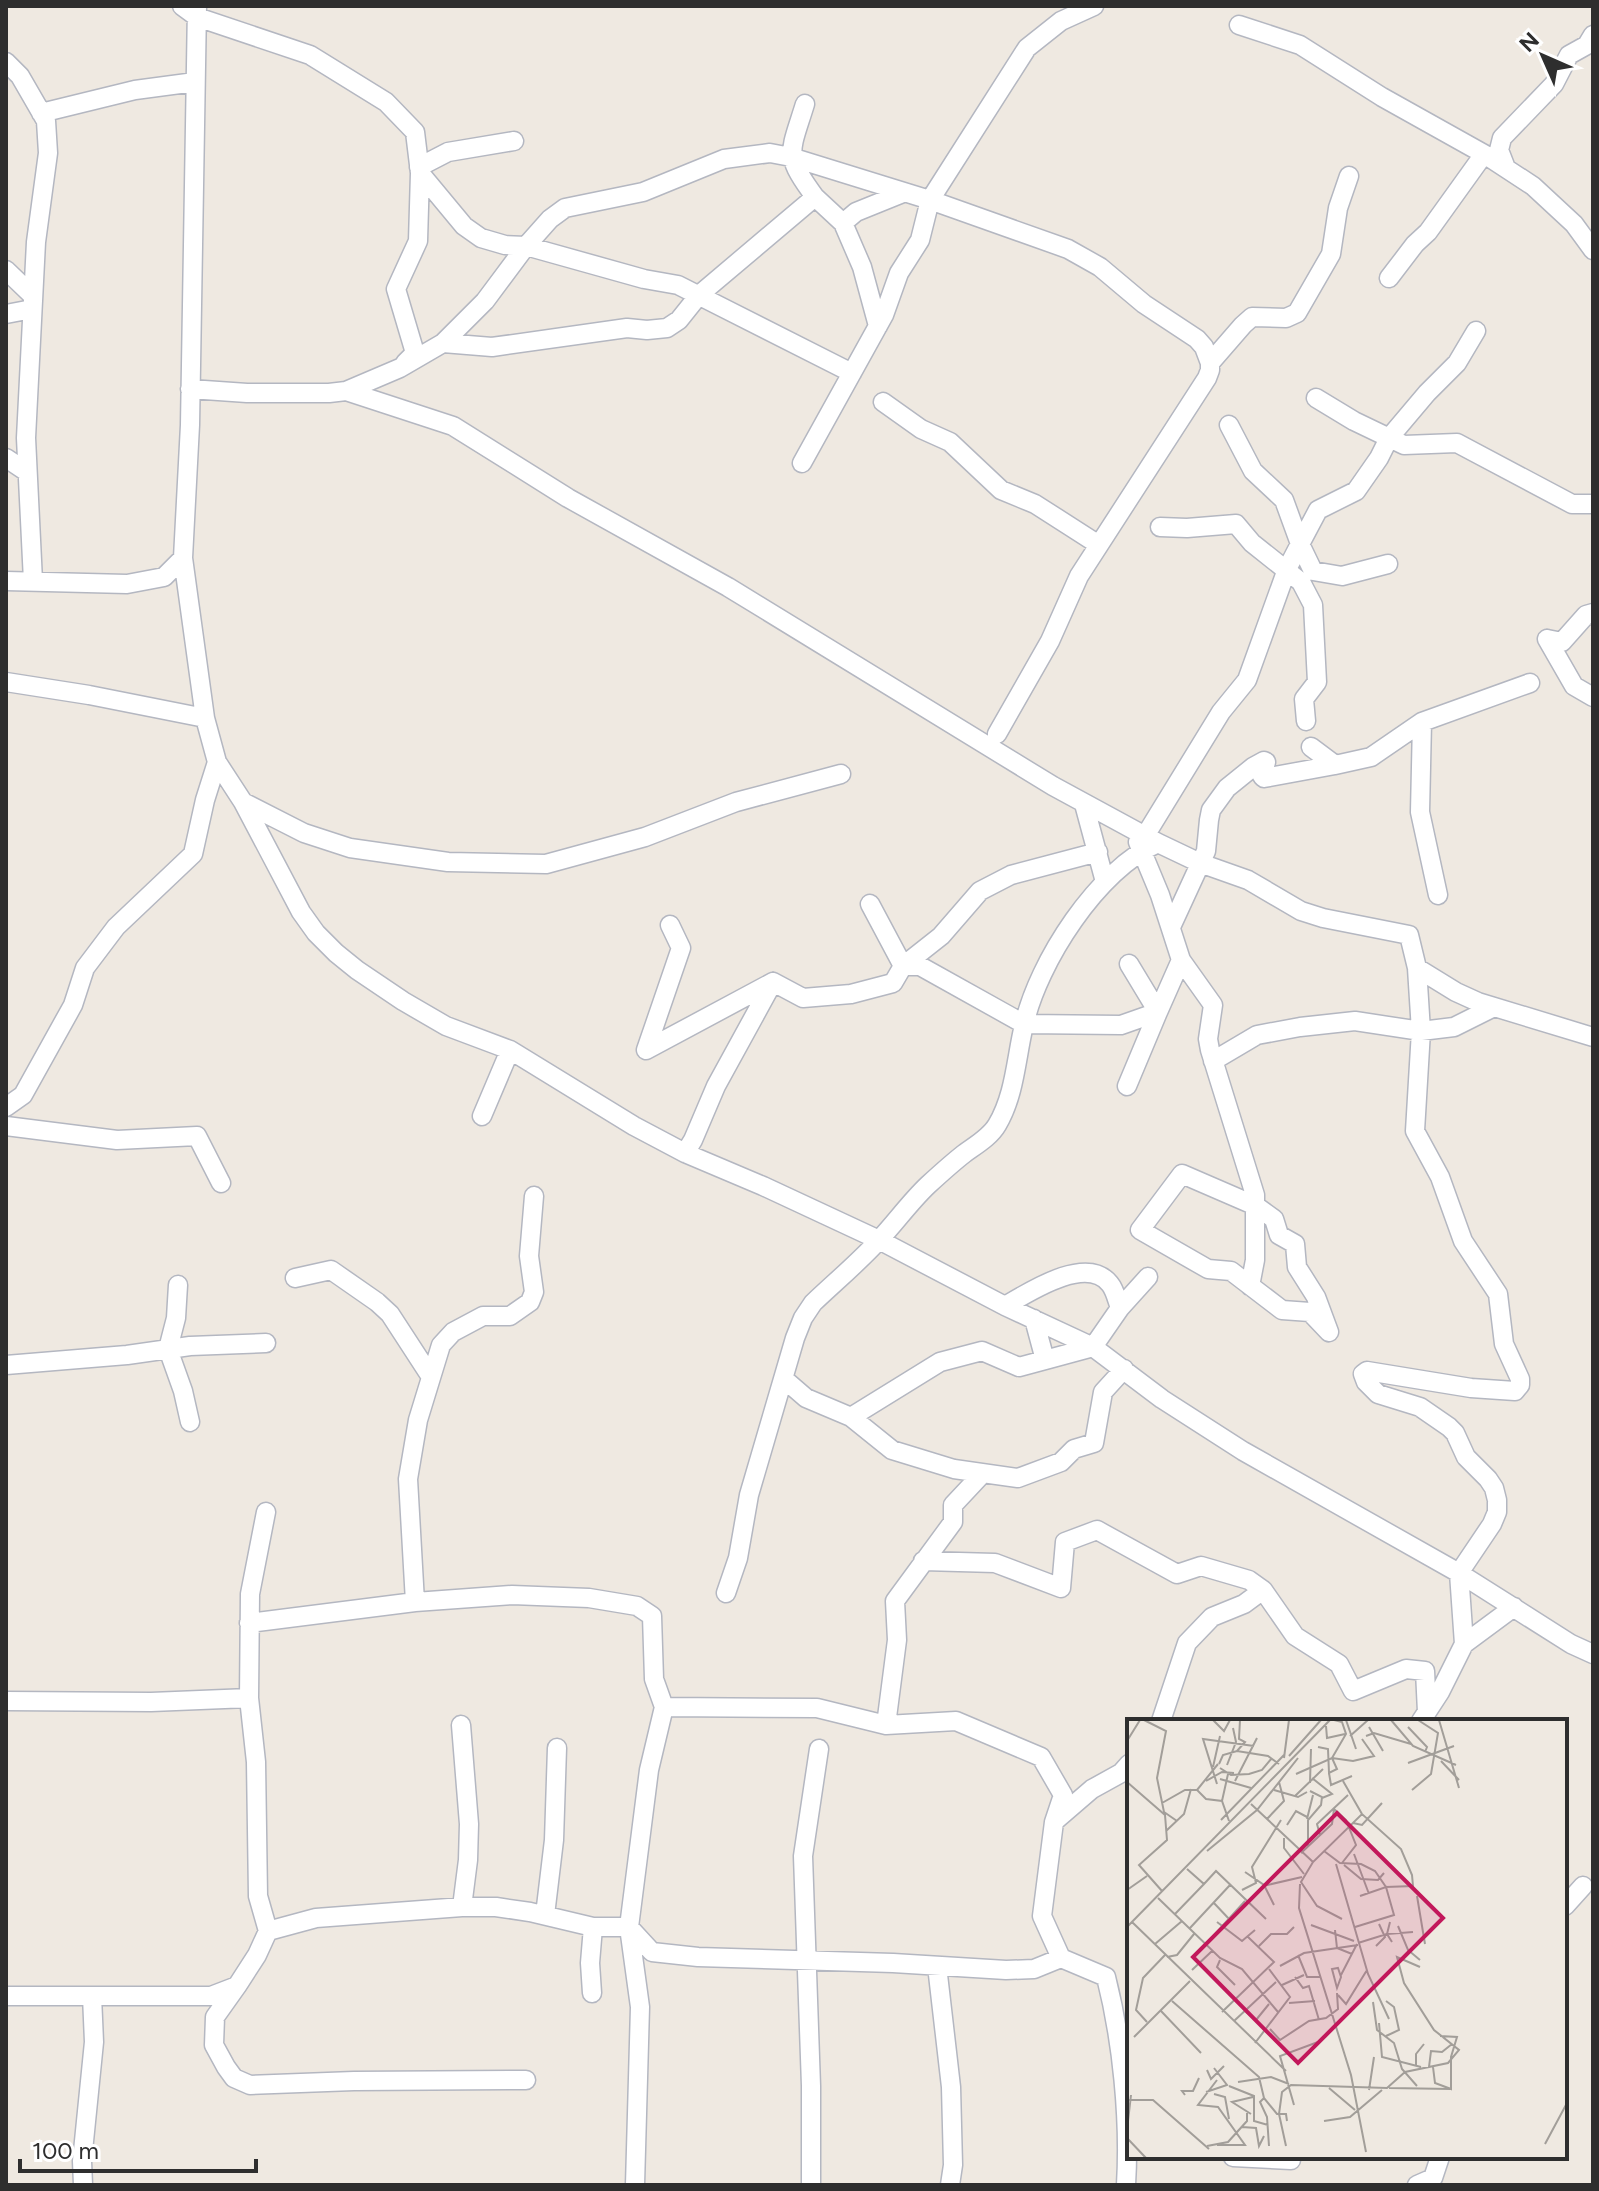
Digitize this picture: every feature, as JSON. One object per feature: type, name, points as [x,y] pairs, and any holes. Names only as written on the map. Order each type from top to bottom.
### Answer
[{"type":"street","points":[[182,6],[310,55],[386,102],[415,132],[419,170],[418,241],[396,289],[415,353],[400,368]]},
{"type":"street","points":[[802,463],[878,326],[899,273],[920,240],[930,200],[1027,48],[1061,21],[1094,6]]},
{"type":"street","points":[[197,12],[190,389],[183,558],[205,718],[217,762],[243,802],[301,912],[316,933],[336,953],[378,985],[446,1026],[510,1050],[622,1119],[685,1153],[879,1240],[1005,1306],[1093,1347],[1162,1399],[1243,1451],[1459,1573],[1571,1644],[1593,1654]]},
{"type":"street","points":[[1239,25],[1300,45],[1382,97],[1484,154],[1533,186],[1574,224],[1593,250]]},
{"type":"street","points":[[1506,168],[1499,150],[1502,138],[1554,84],[1569,55],[1587,45],[1593,35]]},
{"type":"street","points":[[6,62],[20,76],[46,121],[48,153],[36,242],[26,438],[33,581]]},
{"type":"street","points":[[41,113],[135,90],[195,82]]},
{"type":"street","points":[[805,104],[793,138],[791,157],[800,177],[815,197],[843,223],[862,267],[878,326]]},
{"type":"street","points":[[419,170],[448,152],[514,141]]},
{"type":"street","points":[[190,389],[329,393],[346,391],[400,368],[443,343],[485,301],[550,219],[571,205],[643,192],[724,159],[770,153],[791,157],[930,200],[1068,249],[1100,267],[1144,304],[1197,339],[1204,347],[1210,370],[1079,576],[1039,663],[997,734]]},
{"type":"street","points":[[1389,278],[1428,232],[1484,154]]},
{"type":"street","points":[[419,170],[464,226],[481,238],[505,245],[526,246],[644,279],[678,285],[852,373]]},
{"type":"street","points":[[1210,363],[1252,317],[1291,317],[1301,307],[1331,254],[1338,208],[1349,176]]},
{"type":"street","points":[[843,223],[856,212],[903,193]]},
{"type":"street","points":[[443,343],[492,347],[627,328],[667,328],[679,320],[699,295],[815,197]]},
{"type":"street","points":[[6,270],[32,302]]},
{"type":"street","points":[[6,314],[32,302]]},
{"type":"street","points":[[726,1593],[738,1558],[749,1495],[805,1313],[879,1240],[914,1198],[997,1125],[1006,1104],[1019,1059],[1024,1024],[1036,991],[1074,919],[1144,839],[1221,712],[1247,680],[1287,569],[1318,510],[1356,491],[1389,438],[1457,363],[1476,331]]},
{"type":"street","points":[[346,391],[453,426],[568,498],[728,587],[1144,839],[1248,880],[1280,901],[1312,915],[1409,935],[1417,968],[1421,1031],[1414,1124],[1416,1135],[1435,1166],[1463,1241],[1498,1294],[1503,1340],[1520,1385],[1515,1391],[1471,1388],[1367,1371],[1363,1376],[1378,1394],[1420,1407],[1449,1427],[1466,1457],[1494,1488],[1497,1512],[1459,1573],[1464,1644]]},
{"type":"street","points":[[1316,398],[1404,445],[1457,443],[1572,504],[1593,504]]},
{"type":"street","points":[[883,402],[921,429],[950,442],[1001,490],[1035,504],[1099,545]]},
{"type":"street","points":[[1229,425],[1253,471],[1284,500],[1313,571],[1342,576],[1388,564]]},
{"type":"street","points":[[6,458],[27,472]]},
{"type":"street","points":[[1160,527],[1236,524],[1252,543],[1301,582],[1313,605],[1317,682],[1304,699],[1306,721]]},
{"type":"street","points":[[6,581],[127,584],[164,577],[183,558]]},
{"type":"street","points":[[1593,613],[1586,615],[1562,642],[1547,639],[1574,686],[1593,697]]},
{"type":"street","points":[[6,682],[205,718]]},
{"type":"street","points":[[1171,927],[1208,845],[1211,810],[1227,788],[1253,767],[1266,761],[1262,776],[1266,778],[1371,757],[1422,722],[1530,683]]},
{"type":"street","points":[[1422,722],[1420,812],[1438,895]]},
{"type":"street","points":[[1311,747],[1335,765]]},
{"type":"street","points":[[6,1107],[23,1095],[73,1005],[85,968],[116,927],[193,854],[217,762]]},
{"type":"street","points":[[243,802],[304,833],[350,848],[448,862],[546,864],[645,837],[736,802],[841,774]]},
{"type":"street","points":[[1084,804],[1105,882]]},
{"type":"street","points":[[1144,839],[1181,960],[1213,1005],[1208,1039],[1252,1183],[1256,1206],[1255,1260],[1250,1286]]},
{"type":"street","points":[[773,982],[803,998],[851,994],[893,983],[903,966],[941,936],[980,891],[1011,875],[1098,852]]},
{"type":"street","points":[[870,904],[903,966]]},
{"type":"street","points":[[670,925],[681,948],[646,1050],[773,982]]},
{"type":"street","points":[[1127,1086],[1181,960]]},
{"type":"street","points":[[1129,964],[1158,1012]]},
{"type":"street","points":[[903,966],[920,966],[1024,1024],[1121,1025],[1158,1012]]},
{"type":"street","points":[[1417,968],[1456,992],[1494,1007],[1593,1037]]},
{"type":"street","points":[[685,1153],[716,1086],[773,982]]},
{"type":"street","points":[[1213,1061],[1257,1035],[1355,1021],[1421,1031],[1454,1027],[1494,1007]]},
{"type":"street","points":[[482,1116],[510,1050]]},
{"type":"street","points":[[6,1126],[117,1140],[197,1136],[221,1183]]},
{"type":"street","points":[[1182,1174],[1256,1206],[1274,1219],[1279,1235],[1295,1244],[1297,1267],[1316,1297],[1329,1332],[1310,1312],[1282,1310],[1250,1286],[1231,1271],[1208,1269],[1140,1230],[1182,1174]]},
{"type":"street","points":[[415,1602],[408,1479],[418,1420],[441,1345],[453,1332],[483,1316],[510,1316],[530,1302],[534,1292],[529,1256],[534,1196]]},
{"type":"street","points":[[295,1278],[331,1270],[377,1302],[390,1314],[431,1377]]},
{"type":"street","points":[[1005,1306],[1040,1285],[1078,1274],[1096,1273],[1109,1282],[1120,1308]]},
{"type":"street","points":[[851,1417],[940,1362],[982,1351],[1019,1367],[1093,1347],[1120,1308],[1148,1277]]},
{"type":"street","points":[[178,1285],[176,1318],[168,1349],[190,1422]]},
{"type":"street","points":[[1034,1319],[1045,1360]]},
{"type":"street","points":[[6,1365],[127,1355],[190,1346],[266,1343]]},
{"type":"street","points":[[411,1347],[441,1345]]},
{"type":"street","points":[[784,1379],[806,1398],[851,1417],[892,1450],[954,1469],[1018,1478],[1061,1462],[1074,1449],[1094,1443],[1103,1392],[1124,1369]]},
{"type":"street","points":[[886,1725],[897,1640],[895,1601],[953,1522],[953,1505],[983,1473]]},
{"type":"street","points":[[266,1512],[250,1594],[249,1698],[256,1762],[258,1896],[268,1931],[257,1955],[215,2017],[214,2045],[234,2078],[250,2085],[526,2080]]},
{"type":"street","points":[[923,1561],[995,1563],[1061,1588],[1065,1542],[1097,1530],[1177,1574],[1201,1566],[1249,1580],[1263,1590],[1295,1636],[1339,1664],[1353,1691],[1406,1669],[1425,1671],[1424,1717]]},
{"type":"street","points":[[1162,1719],[1187,1643],[1212,1617],[1244,1604],[1263,1590]]},
{"type":"street","points":[[249,1623],[415,1602],[540,1594],[637,1606],[652,1616],[654,1679],[664,1707],[649,1770],[629,1927],[640,2007],[635,2185]]},
{"type":"street","points":[[1424,1717],[1464,1644],[1514,1607]]},
{"type":"street","points":[[6,1701],[151,1702],[249,1698]]},
{"type":"street","points":[[664,1707],[817,1708],[886,1725],[956,1721],[1041,1757],[1063,1795],[1054,1822],[1042,1916],[1061,1958],[1106,1977],[1116,2019],[1127,2140]]},
{"type":"street","points":[[461,1725],[469,1824],[462,1907]]},
{"type":"street","points":[[545,1915],[554,1840],[557,1748]]},
{"type":"street","points":[[811,2185],[803,1856],[819,1749]]},
{"type":"street","points":[[1054,1822],[1092,1789],[1127,1766]]},
{"type":"street","points":[[1567,1904],[1583,1886]]},
{"type":"street","points":[[268,1931],[316,1918],[496,1907],[593,1927],[629,1927],[652,1952],[698,1957],[807,1959],[1006,1970],[1034,1969],[1061,1958]]},
{"type":"street","points":[[592,1993],[590,1963],[593,1927]]},
{"type":"street","points":[[937,1966],[951,2087],[953,2165],[950,2185]]},
{"type":"street","points":[[6,1996],[211,1996],[237,1986]]},
{"type":"street","points":[[83,2185],[82,2161],[94,2042],[92,1996]]},
{"type":"street","points":[[1126,2185],[1128,2159]]},
{"type":"street","points":[[1272,2159],[1291,2159]]},
{"type":"street","points":[[1417,2185],[1433,2178],[1439,2159]]}]
